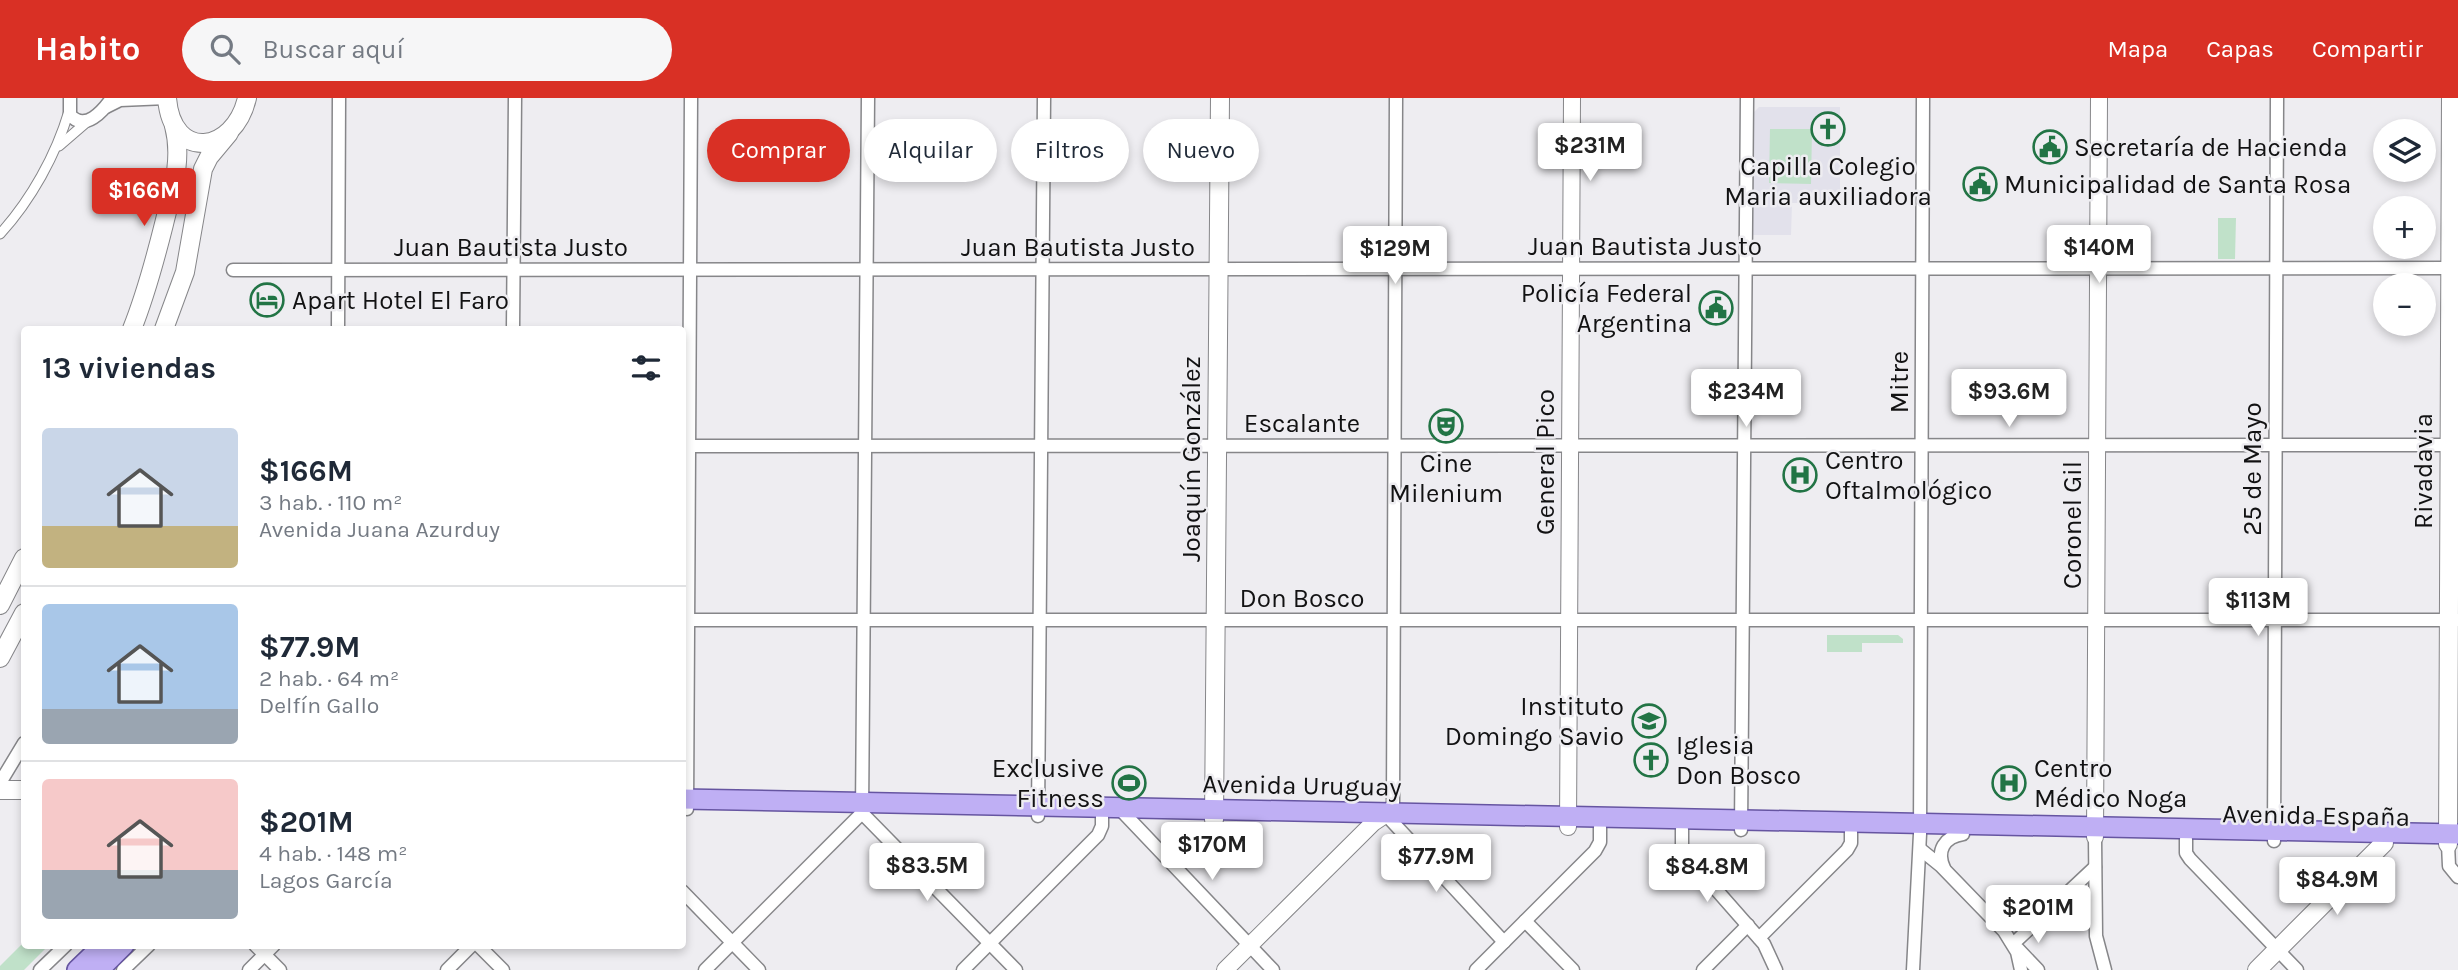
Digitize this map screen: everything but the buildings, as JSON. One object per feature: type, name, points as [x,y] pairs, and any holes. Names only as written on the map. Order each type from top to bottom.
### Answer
[{"type":"main road","points":[[133,326],[150,282],[177,173],[178,153],[167,98]]},
{"type":"main road","points":[[165,326],[185,272],[203,169],[209,157],[241,117],[247,98]]},
{"type":"main road","name":"Joaquín González","points":[[1214,815],[1220,98]]},
{"type":"main road","name":"Rivadavia","points":[[2451,98],[2454,268],[2453,839]]},
{"type":"main road","points":[[174,127],[183,137],[195,143],[216,141],[229,133]]},
{"type":"main road","points":[[0,605],[21,564]]},
{"type":"main road","points":[[0,658],[21,619]]},
{"type":"main road","points":[[0,790],[21,790]]},
{"type":"main road","name":"Avenida Uruguay","points":[[686,804],[1385,820],[1568,822],[1705,819],[1741,825],[1920,835]]},
{"type":"main road","points":[[1682,829],[1684,823],[1705,819]]},
{"type":"main road","name":"Avenida Uruguay","points":[[1568,822],[1600,827],[1682,829],[1741,825],[1920,835]]},
{"type":"main road","points":[[2186,839],[2189,833],[2208,829]]},
{"type":"main road","name":"Avenida España","points":[[1920,835],[2208,829],[2377,846],[2453,839]]},
{"type":"main road","name":"Avenida España","points":[[1920,835],[2095,832],[2186,839],[2347,832],[2453,839]]},
{"type":"main road","points":[[2257,970],[2377,846],[2347,832]]},
{"type":"main road","points":[[77,970],[99,949]]},
{"type":"main road","points":[[99,970],[120,949]]},
{"type":"street","points":[[55,149],[109,103],[167,98]]},
{"type":"street","points":[[338,326],[339,98]]},
{"type":"street","points":[[513,326],[515,98]]},
{"type":"street","points":[[686,446],[691,98]]},
{"type":"street","points":[[705,970],[862,808],[868,98]]},
{"type":"street","points":[[1038,811],[1044,98]]},
{"type":"street","points":[[1225,970],[1385,820],[1393,803],[1396,98]]},
{"type":"street","name":"General Pico","points":[[1568,822],[1572,98]]},
{"type":"street","points":[[1741,825],[1747,98]]},
{"type":"street","name":"Mitre","points":[[1913,970],[1920,835],[1923,98]]},
{"type":"street","name":"Coronel Gil","points":[[2095,832],[2099,98]]},
{"type":"street","name":"25 de Mayo","points":[[2274,836],[2277,98]]},
{"type":"street","points":[[70,104],[75,121],[92,119]]},
{"type":"street","points":[[0,234],[27,198],[55,149],[70,104]]},
{"type":"street","name":"Juan Bautista Justo","points":[[233,270],[2454,268]]},
{"type":"street","name":"Escalante","points":[[686,446],[2454,445]]},
{"type":"street","name":"Don Bosco","points":[[686,621],[2454,620]]},
{"type":"street","points":[[0,783],[21,748]]},
{"type":"street","points":[[862,808],[1016,970]]},
{"type":"street","points":[[962,970],[1098,835],[1112,812],[1273,970]]},
{"type":"street","points":[[1385,820],[1504,942]]},
{"type":"street","points":[[1476,970],[1595,851],[1599,844],[1600,827]]},
{"type":"street","points":[[1682,829],[1682,846],[1686,855],[1759,938],[1769,952],[1776,970]]},
{"type":"street","points":[[1759,938],[1847,850],[1851,832]]},
{"type":"street","points":[[2095,832],[2096,936],[2103,969]]},
{"type":"street","points":[[1944,869],[1940,855],[1943,844],[1950,838],[1963,834]]},
{"type":"street","points":[[1920,835],[1944,869],[2002,928],[2038,970]]},
{"type":"street","points":[[2186,839],[2189,858],[2297,970]]},
{"type":"street","points":[[2453,839],[2449,866],[2458,877]]},
{"type":"street","points":[[2013,944],[2095,867]]},
{"type":"street","points":[[686,895],[759,970]]},
{"type":"street","points":[[1525,921],[1573,970]]},
{"type":"street","points":[[1703,970],[1748,925]]},
{"type":"street","points":[[2013,944],[2021,970]]},
{"type":"street","points":[[40,970],[61,949]]},
{"type":"street","points":[[123,970],[145,949]]},
{"type":"street","points":[[249,970],[264,949]]},
{"type":"street","points":[[266,949],[280,970]]},
{"type":"street","points":[[447,970],[468,949]]},
{"type":"street","points":[[482,949],[503,970]]},
{"type":"shaded area","points":[[1759,107],[1840,107],[1840,203],[1792,203],[1791,235],[1752,235],[1753,113]]},
{"type":"green space","points":[[1770,129],[1812,129],[1811,184],[1769,183]]},
{"type":"green space","points":[[2218,218],[2236,218],[2235,259],[2218,259]]},
{"type":"green space","points":[[1827,635],[1898,635],[1903,639],[1903,643],[1862,643],[1862,652],[1827,652]]},
{"type":"green space","points":[[21,945],[21,949],[45,949],[24,970],[0,970],[0,966]]},
{"type":"place","name":"Capilla Colegio Maria auxiliadora","points":[[1828,129]]},
{"type":"place","name":"Secretaría de Hacienda","points":[[2050,147]]},
{"type":"place","name":"Municipalidad de Santa Rosa","points":[[1980,184]]},
{"type":"place","name":"Apart Hotel El Faro","points":[[267,300]]},
{"type":"place","name":"Policía Federal Argentina","points":[[1716,308]]},
{"type":"place","name":"Cine Milenium","points":[[1446,426]]},
{"type":"place","name":"Centro Oftalmológico","points":[[1800,475]]},
{"type":"place","name":"Instituto Domingo Savio","points":[[1649,721]]},
{"type":"place","name":"Iglesia Don Bosco","points":[[1651,760]]},
{"type":"place","name":"Exclusive Fitness","points":[[1129,783]]},
{"type":"place","name":"Centro Médico Noga","points":[[2009,783]]}]
